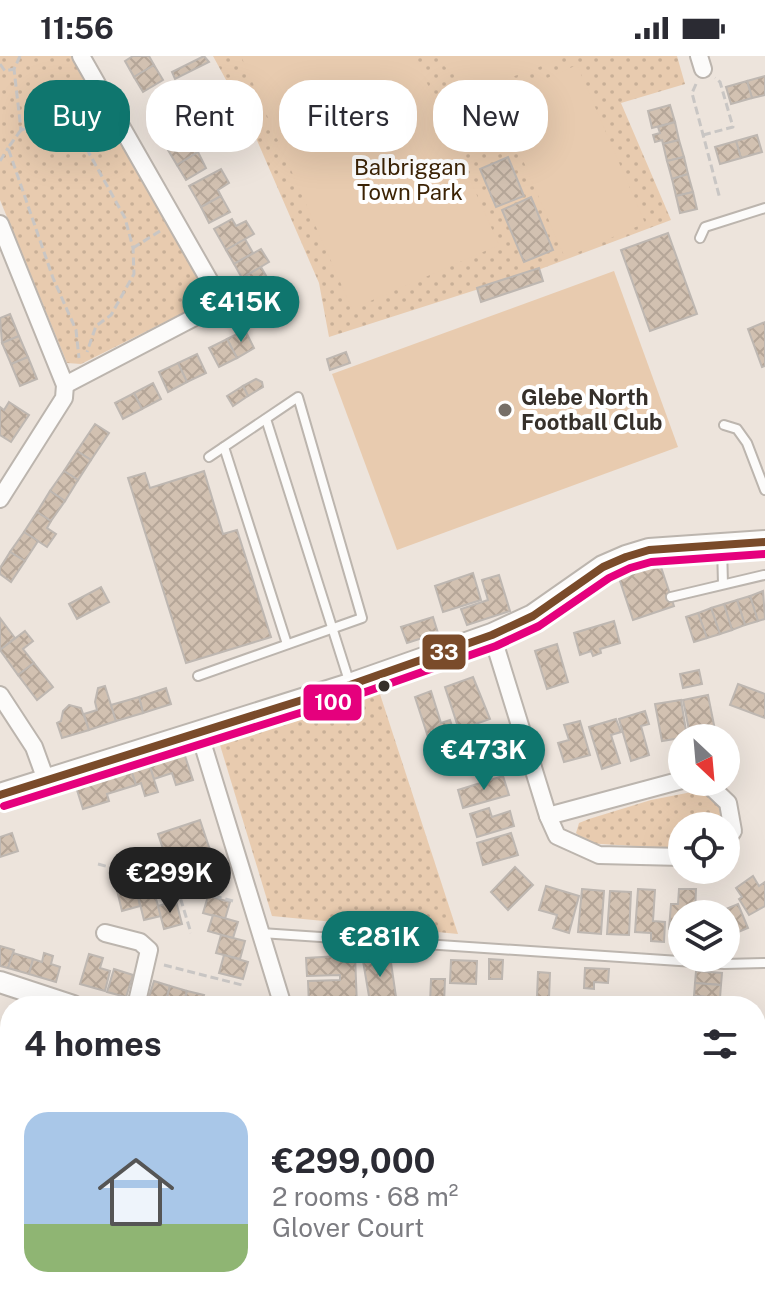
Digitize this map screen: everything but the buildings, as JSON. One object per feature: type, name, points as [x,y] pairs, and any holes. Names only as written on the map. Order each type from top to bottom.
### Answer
[{"type":"main road","points":[[0,795],[350,685],[492,635],[533,616],[603,567],[626,557],[649,550],[765,542]]},
{"type":"street","points":[[81,56],[94,80]]},
{"type":"street","points":[[65,385],[197,316],[206,307],[213,287],[130,143]]},
{"type":"street","points":[[0,224],[65,385],[64,398],[0,499]]},
{"type":"street","points":[[492,635],[548,816],[557,836],[599,855],[668,857]]},
{"type":"street","points":[[0,695],[34,747],[46,780]]},
{"type":"street","points":[[199,732],[280,996]]},
{"type":"street","points":[[548,816],[668,784]]},
{"type":"street","points":[[105,933],[140,942],[149,950],[138,996]]},
{"type":"street","points":[[0,982],[43,996]]},
{"type":"lane","points":[[700,238],[705,227],[765,208]]},
{"type":"lane","points":[[198,676],[362,618],[298,397],[209,457]]},
{"type":"lane","points":[[266,419],[350,685]]},
{"type":"lane","points":[[724,425],[737,429],[747,443],[765,490]]},
{"type":"lane","points":[[224,447],[287,644]]},
{"type":"lane","points":[[722,546],[723,584]]},
{"type":"lane","points":[[671,597],[764,575]]},
{"type":"lane","points":[[261,933],[724,964],[765,963]]},
{"type":"path","points":[[20,56],[14,69],[21,130]]},
{"type":"path","points":[[703,135],[733,127],[720,82],[701,63],[692,93],[703,135],[720,199]]},
{"type":"path","points":[[0,64],[5,71],[14,69]]},
{"type":"path","points":[[0,161],[24,129]]},
{"type":"path","points":[[8,148],[53,278],[76,330],[81,364],[92,343],[96,326],[111,315],[134,274],[133,248],[125,218],[88,152]]},
{"type":"path","points":[[133,248],[175,223]]},
{"type":"path","points":[[98,864],[242,903],[251,902]]},
{"type":"path","points":[[176,885],[191,933]]},
{"type":"path","points":[[146,960],[242,985]]},
{"type":"green space","points":[[0,56],[72,56],[86,80],[24,80],[24,152],[128,152],[194,264],[202,286],[193,308],[81,364],[67,363],[0,200]]},
{"type":"green space","name":"Balbriggan Town Park","points":[[213,56],[677,56],[685,84],[621,103],[671,220],[538,270],[329,337],[319,283],[262,152],[263,80],[226,80]]},
{"type":"green space","points":[[241,56],[415,56],[433,96],[433,152],[458,152],[499,245],[352,309],[283,152],[417,152],[417,80],[279,80],[279,143],[263,106],[263,80],[252,80]]},
{"type":"green space","points":[[437,56],[568,56],[502,80],[466,80],[445,67]]},
{"type":"green space","points":[[577,65],[645,223],[565,258],[519,152],[548,152],[548,80],[543,80]]},
{"type":"green space","name":"Glebe North Football Club","points":[[614,271],[678,447],[397,550],[332,374]]},
{"type":"green space","points":[[378,688],[458,934],[272,916],[220,745],[234,736]]},
{"type":"green space","points":[[671,796],[709,796],[723,812],[668,812],[668,848],[586,843],[576,833],[579,823]]},
{"type":"transit line","name":"33","points":[[0,795],[350,685],[492,635],[533,616],[603,567],[626,557],[649,550],[765,542]]},
{"type":"transit line","name":"100","points":[[4,806],[354,696],[496,646],[539,626],[609,578],[630,568],[651,562],[765,554]]},
{"type":"place","name":"Glebe North Football Club","points":[[505,410]]}]
